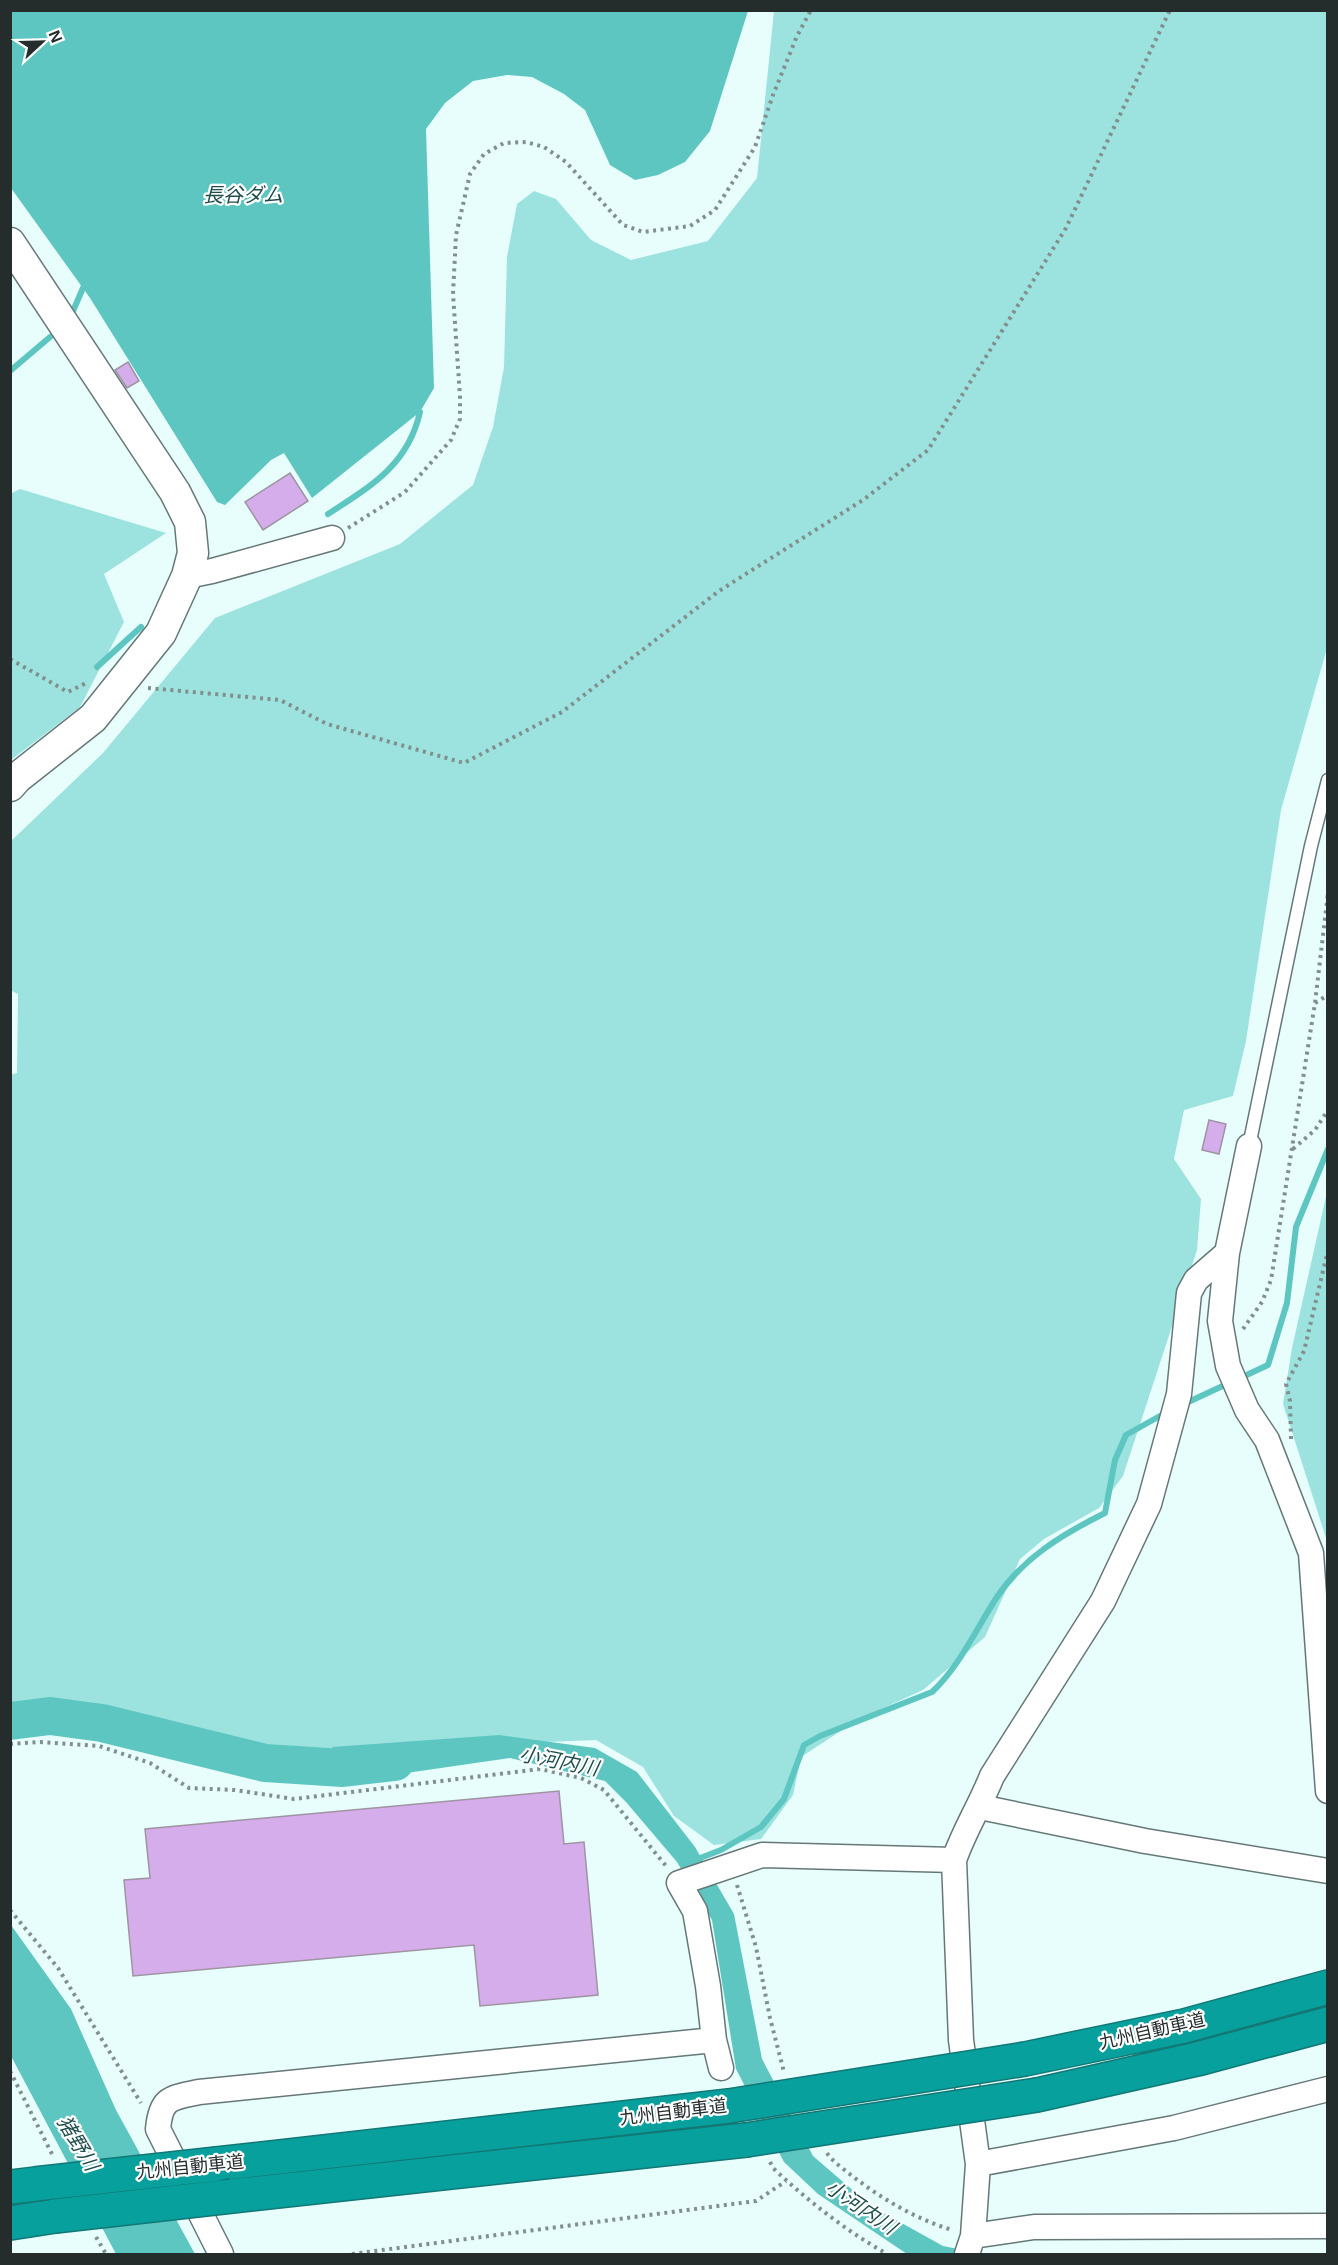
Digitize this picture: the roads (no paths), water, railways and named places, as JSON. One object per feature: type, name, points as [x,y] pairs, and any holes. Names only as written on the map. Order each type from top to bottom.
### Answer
[{"type":"highway","name":"九州自動車道","points":[[23,2185],[729,2106],[1024,2059],[1184,2026],[1328,1987]]},
{"type":"highway","name":"九州自動車道","points":[[10,2223],[232,2196],[746,2140],[1037,2095],[1197,2059],[1328,2024]]},
{"type":"street","points":[[10,243],[175,492],[190,522],[193,553],[187,576],[161,633],[107,682],[93,718],[10,786]]},
{"type":"street","points":[[187,576],[332,538]]},
{"type":"street","points":[[1249,1146],[1227,1253],[1220,1321],[1228,1366],[1247,1410],[1267,1440],[1311,1553],[1328,1791]]},
{"type":"street","points":[[1227,1253],[1196,1280],[1189,1293],[1179,1394],[1149,1504],[1103,1600],[992,1776],[980,1807],[963,1833],[954,1860],[961,2040],[978,2164],[970,2245],[1034,2227],[1328,2226]]},
{"type":"street","points":[[980,1807],[1144,1841],[1328,1871]]},
{"type":"street","points":[[721,2068],[714,2040],[708,1986],[695,1911],[679,1883],[762,1855],[954,1860]]},
{"type":"street","points":[[220,2254],[158,2129],[160,2110],[172,2098],[199,2092],[714,2040]]},
{"type":"street","points":[[978,2164],[1174,2128],[1328,2089]]},
{"type":"lane","points":[[1249,1146],[1315,827],[1328,780]]},
{"type":"water","name":"長谷ダム","points":[[10,11],[748,11],[710,131],[685,162],[658,175],[635,180],[610,165],[585,110],[564,94],[532,77],[507,75],[473,81],[445,103],[426,129],[434,388],[420,412],[312,498],[284,453],[271,460],[225,505],[217,502],[90,298],[11,188]]},
{"type":"water","points":[[499,1735],[595,1748],[637,1772],[695,1847],[734,1914],[762,2059],[813,2156],[871,2206],[943,2246],[983,2254],[907,2254],[818,2194],[784,2162],[736,2069],[712,1920],[677,1862],[605,1781],[510,1758],[351,1781],[332,1747]]},
{"type":"water","name":"猪野川","points":[[11,1925],[71,2009],[116,2110],[195,2254],[116,2254],[11,2056]]},
{"type":"waterway","points":[[70,318],[86,281]]},
{"type":"waterway","points":[[10,371],[50,337]]},
{"type":"waterway","points":[[328,514],[359,494],[397,460],[407,446],[420,412]]},
{"type":"waterway","points":[[97,667],[141,627]]},
{"type":"waterway","points":[[1238,1379],[1268,1365],[1287,1303],[1296,1227],[1328,1149]]},
{"type":"waterway","points":[[1184,1404],[1229,1383]]},
{"type":"waterway","points":[[695,1860],[721,1850],[761,1827],[784,1799],[804,1745],[820,1736],[932,1692],[951,1671],[997,1597],[1019,1570],[1059,1538],[1105,1513],[1115,1460],[1126,1435],[1167,1412]]},
{"type":"waterway","name":"小河内川","points":[[10,1721],[50,1716],[102,1723],[265,1763],[343,1768],[395,1762]]}]
